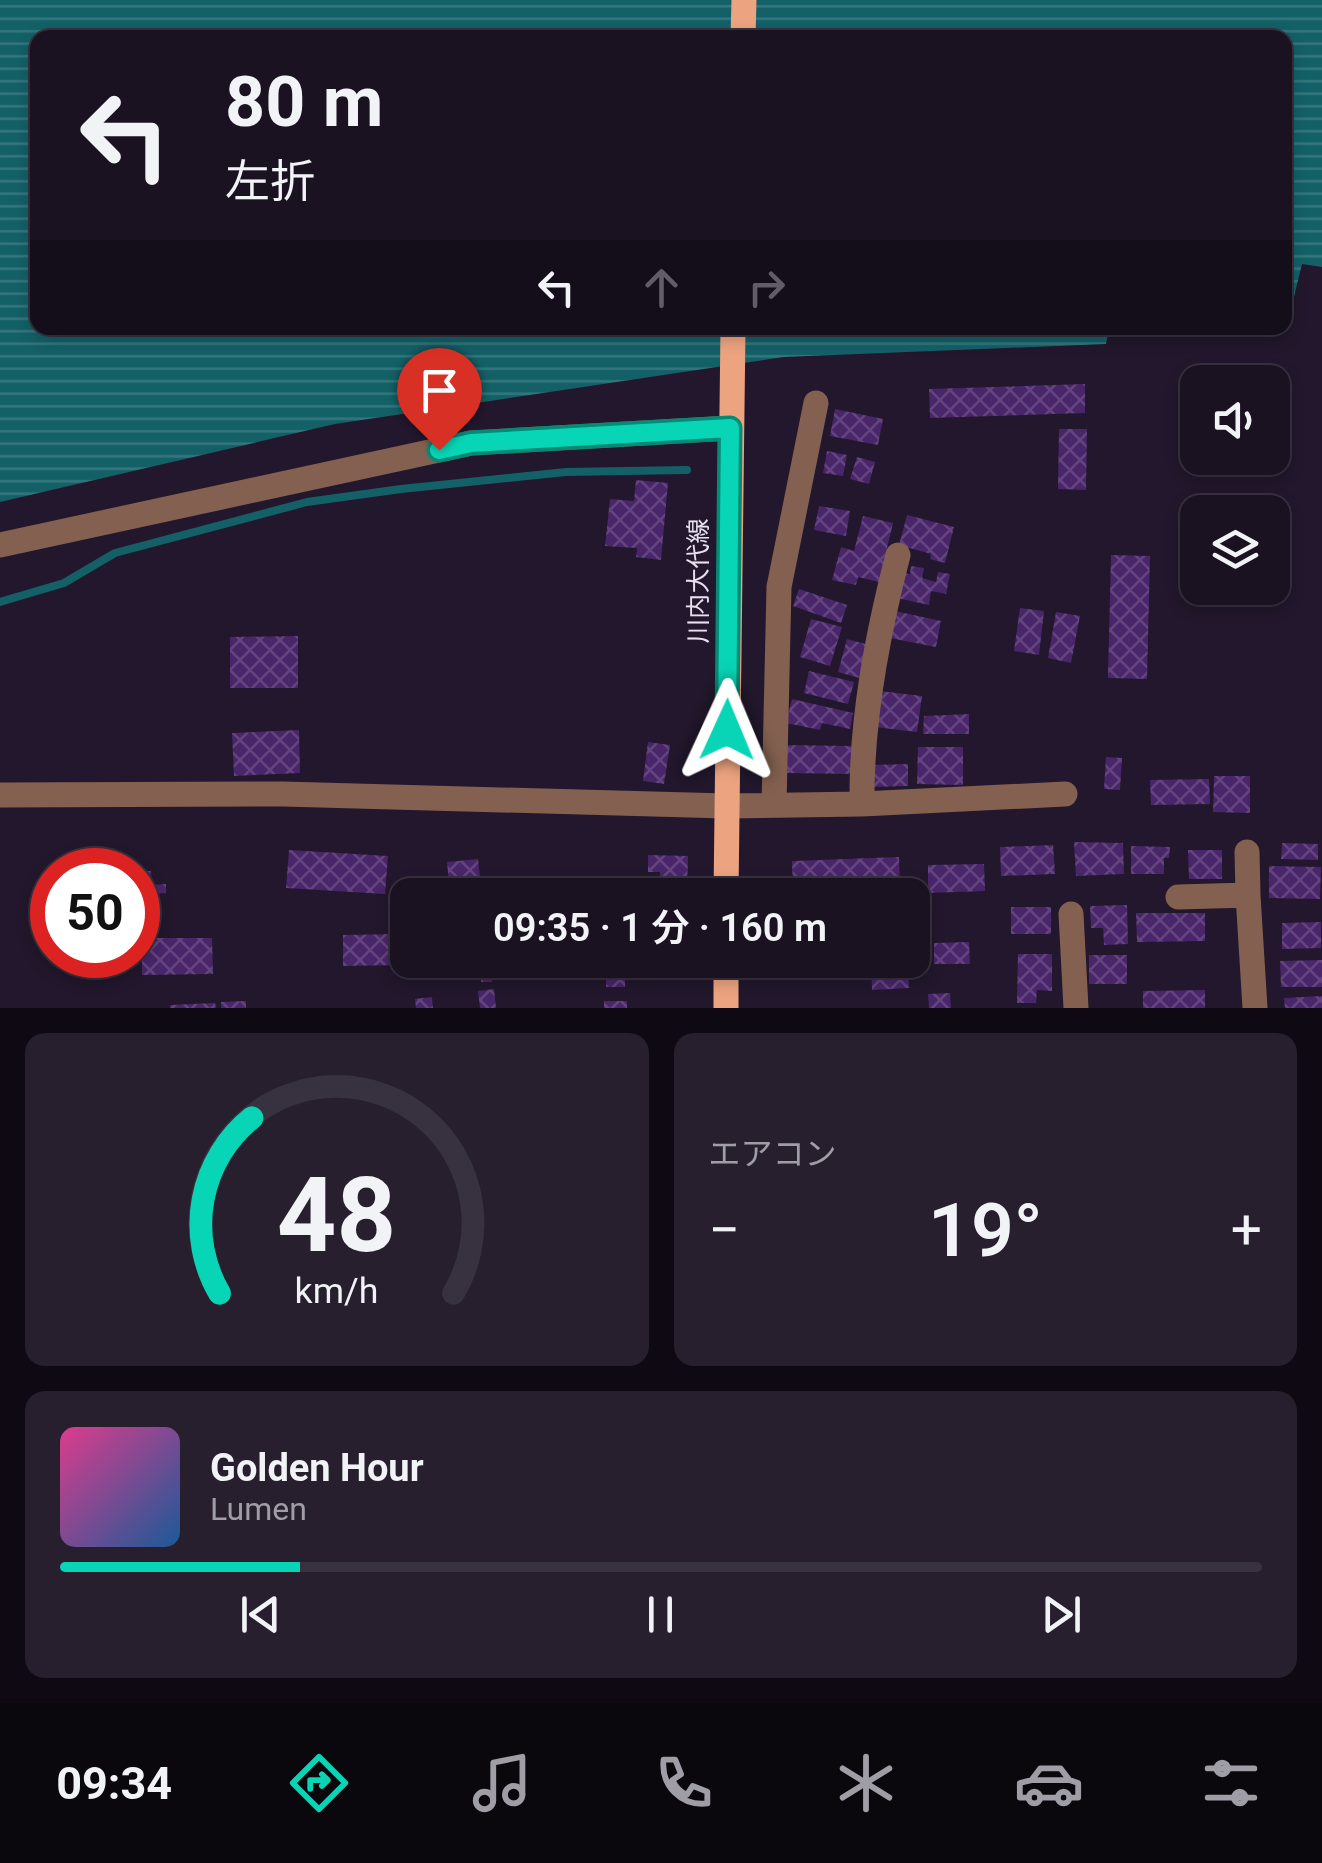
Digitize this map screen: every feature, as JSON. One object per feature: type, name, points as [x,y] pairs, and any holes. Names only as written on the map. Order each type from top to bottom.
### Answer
[{"type":"main road","points":[[743,30],[744,0]]},
{"type":"main road","name":"川内大代線","points":[[726,878],[733,335]]},
{"type":"main road","points":[[726,978],[726,1008]]},
{"type":"street","points":[[774,805],[779,587],[816,403]]},
{"type":"street","points":[[0,546],[471,443],[730,428]]},
{"type":"street","points":[[862,804],[861,761],[880,624],[898,556]]},
{"type":"street","points":[[0,795],[283,794],[726,806],[1065,794]]},
{"type":"street","points":[[1247,852],[1255,1008]]},
{"type":"street","points":[[1178,897],[1248,896]]},
{"type":"street","points":[[1071,914],[1076,1008]]},
{"type":"shaded area","points":[[0,0],[1322,0],[1322,267],[1302,264],[1292,305],[1292,30],[30,30],[30,335],[1108,335],[1106,344],[784,357],[335,424],[0,502]]},
{"type":"building","points":[[1085,384],[1085,413],[930,418],[929,389]]},
{"type":"building","points":[[835,409],[883,419],[878,445],[830,436]]},
{"type":"building","points":[[1059,429],[1087,429],[1086,490],[1058,489]]},
{"type":"building","points":[[827,451],[847,455],[843,476],[823,473]]},
{"type":"building","points":[[857,457],[875,462],[869,484],[850,479]]},
{"type":"building","points":[[636,480],[668,483],[661,560],[636,557],[637,548],[605,546],[610,499],[634,501]]},
{"type":"building","points":[[819,506],[850,511],[846,536],[814,530]]},
{"type":"building","points":[[907,515],[954,527],[945,563],[930,559],[931,554],[899,545]]},
{"type":"building","points":[[863,516],[893,523],[879,582],[858,577],[856,585],[832,580],[841,547],[854,551]]},
{"type":"building","points":[[1111,555],[1150,556],[1147,679],[1108,678]]},
{"type":"building","points":[[911,566],[924,568],[922,578],[936,582],[938,572],[950,574],[946,594],[931,591],[929,605],[897,598],[902,573],[910,574]]},
{"type":"building","points":[[799,589],[847,605],[841,623],[793,606]]},
{"type":"building","points":[[1020,608],[1044,611],[1039,655],[1014,651]]},
{"type":"building","points":[[895,611],[941,621],[936,647],[890,638]]},
{"type":"building","points":[[1056,612],[1080,616],[1071,663],[1048,658]]},
{"type":"building","points":[[811,619],[842,627],[830,666],[800,657]]},
{"type":"building","points":[[298,636],[298,688],[230,688],[230,637]]},
{"type":"building","points":[[847,639],[869,645],[859,678],[838,672]]},
{"type":"building","points":[[809,671],[854,682],[848,704],[804,693]]},
{"type":"building","points":[[880,691],[922,696],[917,732],[875,727]]},
{"type":"building","points":[[792,699],[853,713],[850,729],[822,723],[820,730],[786,723]]},
{"type":"building","points":[[969,714],[969,734],[923,734],[924,716]]},
{"type":"building","points":[[299,730],[300,773],[234,776],[232,733]]},
{"type":"building","points":[[648,742],[670,745],[664,784],[643,781]]},
{"type":"building","points":[[786,745],[852,746],[852,774],[786,773]]},
{"type":"building","points":[[918,747],[963,747],[963,785],[917,784]]},
{"type":"building","points":[[1106,757],[1122,758],[1120,790],[1104,789]]},
{"type":"building","points":[[908,764],[908,786],[872,787],[871,765]]},
{"type":"building","points":[[1214,776],[1250,776],[1250,813],[1213,812]]},
{"type":"building","points":[[1209,779],[1210,804],[1151,805],[1150,780]]},
{"type":"building","points":[[1074,842],[1123,843],[1124,874],[1076,876]]},
{"type":"building","points":[[1282,843],[1318,844],[1318,860],[1281,859]]},
{"type":"building","points":[[1053,845],[1055,874],[1001,876],[1000,847]]},
{"type":"building","points":[[1131,846],[1170,847],[1169,858],[1164,858],[1164,874],[1131,874]]},
{"type":"building","points":[[289,850],[388,856],[385,894],[286,888]]},
{"type":"building","points":[[1188,850],[1222,850],[1222,879],[1189,879]]},
{"type":"building","points":[[648,855],[688,856],[687,878],[660,878],[660,872],[648,872]]},
{"type":"building","points":[[899,857],[900,878],[793,878],[792,861]]},
{"type":"building","points":[[478,859],[480,878],[448,878],[447,862]]},
{"type":"building","points":[[984,864],[985,891],[930,893],[928,865]]},
{"type":"building","points":[[1269,866],[1321,867],[1320,899],[1269,898]]},
{"type":"building","points":[[1127,905],[1128,944],[1104,945],[1103,928],[1091,928],[1090,906]]},
{"type":"building","points":[[1011,907],[1051,907],[1051,934],[1011,934]]},
{"type":"building","points":[[1136,913],[1205,913],[1205,941],[1137,942]]},
{"type":"building","points":[[1321,922],[1321,948],[1282,949],[1282,923]]},
{"type":"building","points":[[390,934],[390,965],[343,966],[343,935]]},
{"type":"building","points":[[160,938],[212,938],[213,974],[160,975]]},
{"type":"building","points":[[969,942],[970,964],[934,964],[934,943]]},
{"type":"building","points":[[1018,954],[1052,954],[1052,991],[1037,990],[1036,1003],[1017,1003]]},
{"type":"building","points":[[1089,955],[1127,955],[1127,984],[1089,984]]},
{"type":"building","points":[[1322,960],[1322,987],[1281,987],[1280,961]]},
{"type":"building","points":[[606,978],[625,978],[625,987],[606,987]]},
{"type":"building","points":[[872,978],[909,978],[909,988],[872,990]]},
{"type":"building","points":[[494,989],[496,1008],[480,1008],[478,991]]},
{"type":"building","points":[[1205,990],[1205,1008],[1143,1008],[1143,991]]},
{"type":"building","points":[[950,993],[951,1008],[929,1008],[928,994]]},
{"type":"building","points":[[1322,996],[1322,1008],[1285,1008],[1284,998]]},
{"type":"building","points":[[432,997],[433,1008],[416,1008],[415,999]]},
{"type":"building","points":[[246,1001],[246,1008],[221,1008],[221,1002]]},
{"type":"building","points":[[604,1001],[627,1001],[627,1008],[604,1008]]},
{"type":"building","points":[[215,1003],[216,1008],[170,1008],[170,1005]]},
{"type":"waterway","points":[[0,602],[64,583],[115,553],[307,502],[566,472],[687,470]]},
{"type":"route","points":[[439,450],[471,443],[730,428],[727,730]]}]
